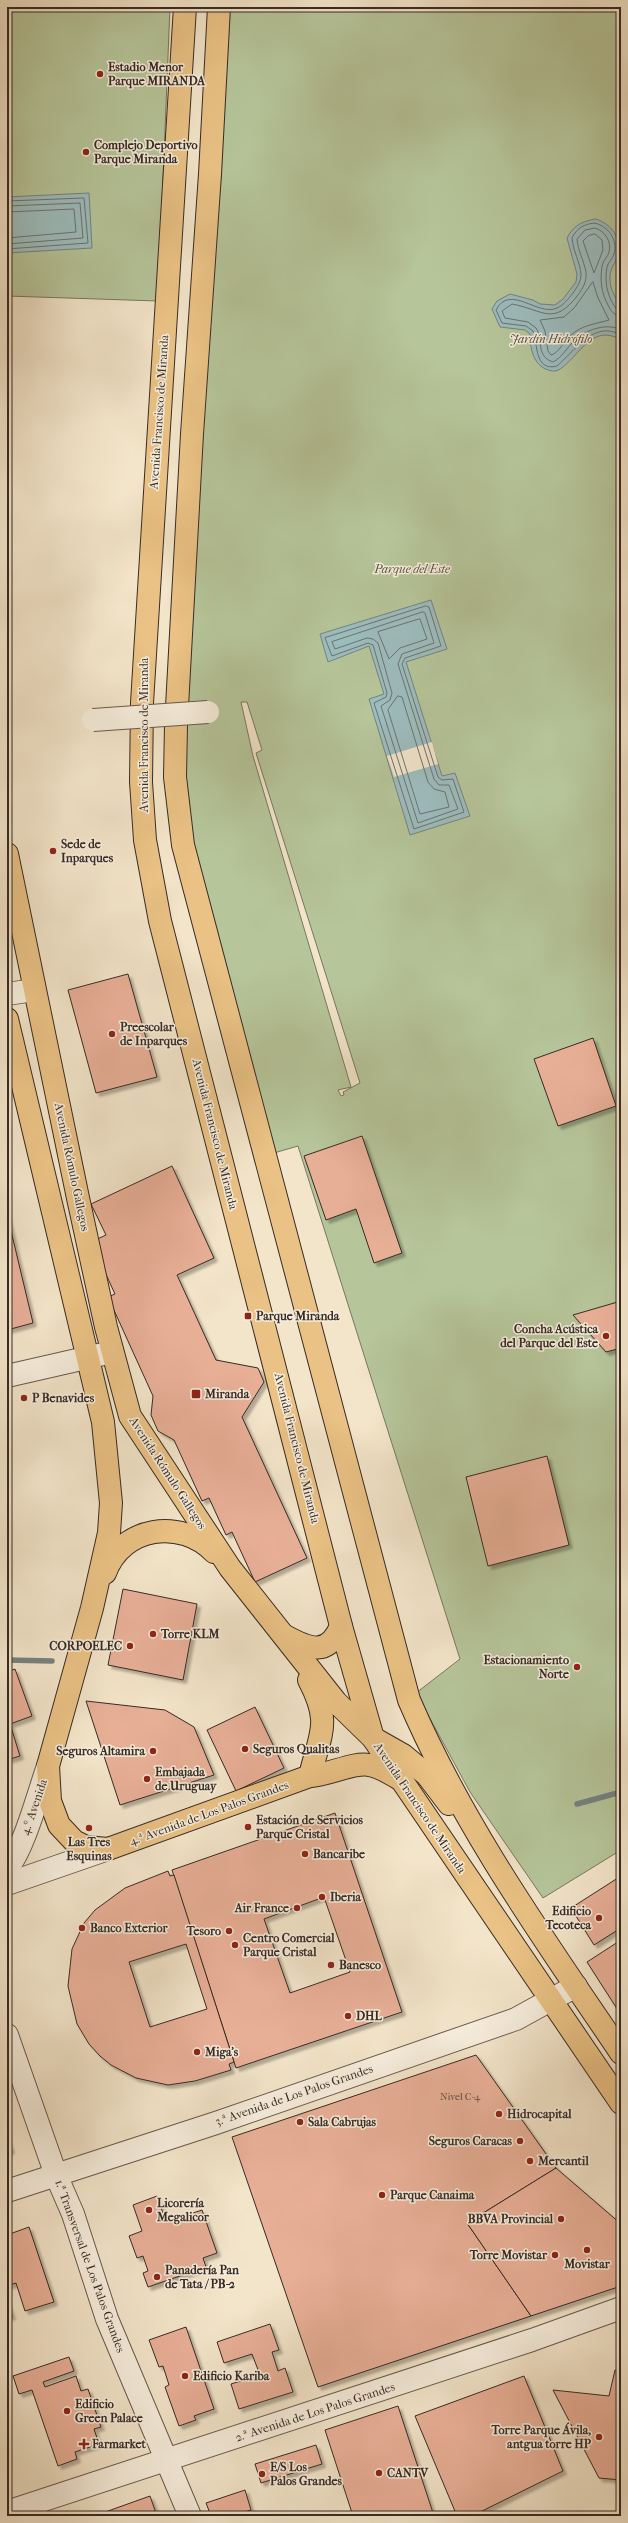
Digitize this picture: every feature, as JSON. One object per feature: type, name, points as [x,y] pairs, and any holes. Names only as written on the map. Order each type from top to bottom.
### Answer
[{"type":"main road","name":"Avenida Francisco de Miranda","points":[[185,7],[142,682],[141,782],[144,840],[160,921],[341,1626],[373,1738],[398,1778],[553,2000],[621,2103]]},
{"type":"main road","points":[[219,7],[210,174],[192,434],[176,725],[175,777],[182,845],[409,1700],[427,1742],[500,1872],[621,2053]]},
{"type":"main road","name":"Avenida Rómulo Gallegos","points":[[7,854],[34,990],[112,1352],[130,1416],[230,1568],[336,1702],[373,1738],[403,1754],[427,1775],[500,1872]]},
{"type":"main road","points":[[7,1019],[103,1422],[110,1503],[108,1533],[92,1608],[48,1766]]},
{"type":"main road","points":[[92,1608],[107,1567],[115,1554],[134,1538],[143,1534],[165,1531],[194,1536],[204,1542],[230,1568]]},
{"type":"main road","points":[[281,1633],[305,1647],[319,1648],[335,1638],[341,1626]]},
{"type":"main road","points":[[281,1633],[314,1688],[323,1715],[322,1739],[310,1776]]},
{"type":"main road","name":"4.ª Avenida de Los Palos Grandes","points":[[48,1766],[50,1801],[59,1825],[74,1841],[86,1847],[108,1849],[310,1776],[326,1775],[359,1764],[378,1767],[398,1778]]},
{"type":"street","points":[[93,720],[208,712]]},
{"type":"street","points":[[7,994],[34,990]]},
{"type":"street","points":[[7,1376],[87,1359],[112,1352]]},
{"type":"street","name":"4.° Avenida","points":[[7,1869],[20,1846],[48,1766]]},
{"type":"street","name":"4.ª Avenida de Los Palos Grandes","points":[[7,1884],[108,1849]]},
{"type":"street","name":"3.ª Avenida de Los Palos Grandes","points":[[7,2191],[516,2019],[576,1986]]},
{"type":"street","name":"1.ª Transversal de Los Palos Grandes","points":[[7,2035],[56,2175],[65,2193],[107,2319],[190,2516]]},
{"type":"street","name":"2.ª Avenida de Los Palos Grandes","points":[[7,2512],[525,2342],[621,2308]]},
{"type":"green space","name":"Complejo Deportivo Parque Miranda","points":[[7,7],[170,7],[158,301],[7,296]]},
{"type":"green space","name":"Parque del Este","points":[[228,7],[621,7],[621,1850],[543,1898],[470,1792],[416,1693],[460,1659],[298,1146],[274,1153],[188,843],[182,767]],"holes":[[[241,702],[247,702],[262,750],[256,753],[360,1083],[343,1092],[344,1095],[341,1096],[338,1090],[351,1087],[253,756]]]},
{"type":"water","points":[[89,193],[92,248],[7,253],[7,197]]},
{"type":"water","points":[[596,219],[611,228],[617,237],[619,248],[610,276],[610,284],[622,312],[621,340],[611,336],[602,335],[594,338],[560,369],[556,371],[548,370],[539,364],[533,355],[530,334],[525,330],[500,327],[492,309],[497,301],[510,294],[533,300],[540,304],[555,305],[563,299],[576,282],[577,274],[567,238],[572,230],[578,225],[586,221]]},
{"type":"water","points":[[431,600],[447,649],[406,662],[442,776],[455,773],[470,816],[410,835],[369,699],[384,694],[369,646],[328,662],[320,634]]},
{"type":"pier","points":[[432,742],[438,764],[394,777],[387,756]]},
{"type":"building","name":"Preescolar de Inparques","points":[[128,974],[157,1077],[96,1093],[68,990]]},
{"type":"building","points":[[593,1038],[616,1106],[558,1126],[534,1059]]},
{"type":"building","points":[[362,1136],[402,1253],[374,1263],[356,1209],[326,1220],[304,1156]]},
{"type":"building","points":[[172,1166],[214,1258],[177,1275],[216,1360],[258,1368],[264,1382],[242,1417],[307,1558],[255,1582],[232,1532],[226,1535],[209,1498],[202,1501],[174,1440],[158,1431],[151,1415],[153,1396],[108,1297],[115,1294],[91,1242],[106,1235],[91,1204]]},
{"type":"building","points":[[7,1214],[33,1323],[7,1330]]},
{"type":"building","name":"Concha Acústica del Parque del Este","points":[[621,1301],[621,1348],[606,1352],[573,1315]]},
{"type":"building","points":[[547,1456],[569,1545],[488,1566],[466,1477]]},
{"type":"building","name":"Torre KLM","points":[[123,1589],[197,1604],[183,1680],[108,1665]]},
{"type":"building","points":[[15,1669],[32,1716],[10,1724],[20,1756],[7,1760],[7,1672]]},
{"type":"building","name":"Seguros Altamira","points":[[86,1701],[165,1710],[194,1727],[214,1775],[120,1805]]},
{"type":"building","name":"Seguros Qualitas","points":[[255,1707],[284,1768],[236,1791],[207,1730]]},
{"type":"building","name":"Centro Comercial Parque Cristal","points":[[335,1813],[402,2012],[236,2068],[172,1870]],"holes":[[[324,1897],[350,1972],[290,1993],[264,1919]]]},
{"type":"building","points":[[168,1871],[170,1876],[174,1875],[234,2062],[229,2064],[231,2070],[195,2081],[168,2085],[136,2078],[111,2065],[100,2056],[89,2044],[77,2024],[68,1986],[72,1949],[84,1923],[95,1910],[125,1888]],"holes":[[[186,1944],[207,2009],[150,2027],[129,1962]]]},
{"type":"building","name":"Edificio Tecoteca","points":[[621,1876],[621,1928],[594,1945],[571,1908]]},
{"type":"building","points":[[621,1940],[621,2015],[587,1962]]},
{"type":"building","name":"Parque Canaima","points":[[476,2055],[556,2168],[467,2223],[531,2316],[318,2387],[232,2137]]},
{"type":"building","points":[[7,2139],[11,2150],[7,2152]]},
{"type":"building","name":"Torre Movistar","points":[[556,2168],[621,2224],[621,2286],[531,2316],[467,2223]]},
{"type":"building","points":[[157,2196],[166,2222],[202,2210],[217,2253],[203,2258],[206,2267],[148,2287],[143,2273],[148,2271],[143,2256],[137,2258],[129,2236],[142,2231],[133,2205]]},
{"type":"building","points":[[29,2227],[54,2302],[25,2311],[16,2283],[7,2286],[7,2264],[11,2263],[7,2251],[7,2235]]},
{"type":"building","points":[[7,2302],[12,2316],[7,2317]]},
{"type":"building","points":[[270,2324],[279,2350],[272,2352],[278,2371],[285,2368],[293,2392],[239,2409],[231,2384],[260,2375],[252,2354],[224,2363],[217,2342]]},
{"type":"building","name":"Edificio Kariba","points":[[186,2327],[214,2409],[194,2416],[196,2420],[179,2426],[165,2387],[169,2385],[163,2366],[159,2367],[149,2340]]},
{"type":"building","name":"Edificio Green Palace","points":[[69,2357],[74,2371],[43,2382],[45,2387],[76,2376],[81,2391],[88,2389],[101,2427],[94,2429],[99,2444],[75,2452],[77,2459],[58,2466],[32,2390],[19,2394],[13,2376]]},
{"type":"building","name":"Torre Parque Ávila, antgua torre HP","points":[[615,2370],[621,2370],[621,2480],[599,2478],[553,2390],[609,2396]]},
{"type":"building","points":[[524,2376],[563,2471],[472,2516],[457,2516],[415,2416]]},
{"type":"building","name":"CANTV","points":[[398,2406],[434,2516],[353,2516],[325,2430]]},
{"type":"building","points":[[316,2445],[322,2464],[261,2483],[255,2464]]},
{"type":"building","points":[[245,2490],[251,2510],[231,2516],[211,2516],[206,2503]]},
{"type":"building","points":[[150,2496],[157,2516],[94,2516]]},
{"type":"waterway","points":[[7,1660],[52,1661]]},
{"type":"waterway","points":[[577,1804],[621,1792]]},
{"type":"place","name":"Estadio Menor Parque MIRANDA","points":[[100,74]]},
{"type":"place","name":"Complejo Deportivo Parque Miranda","points":[[86,152]]},
{"type":"place","name":"Sede de Inparques","points":[[53,851]]},
{"type":"place","name":"Preescolar de Inparques","points":[[112,1034]]},
{"type":"place","name":"Parque Miranda","points":[[248,1316]]},
{"type":"place","name":"Concha Acústica del Parque del Este","points":[[606,1336]]},
{"type":"place","name":"Miranda","points":[[196,1394]]},
{"type":"place","name":"P Benavides","points":[[24,1398]]},
{"type":"place","name":"Torre KLM","points":[[153,1634]]},
{"type":"place","name":"CORPOELEC","points":[[130,1646]]},
{"type":"place","name":"Estacionamiento Norte","points":[[577,1667]]},
{"type":"place","name":"Seguros Qualitas","points":[[245,1749]]},
{"type":"place","name":"Seguros Altamira","points":[[153,1751]]},
{"type":"place","name":"Embajada de Uruguay","points":[[147,1779]]},
{"type":"place","name":"Estación de Servicios Parque Cristal","points":[[248,1827]]},
{"type":"place","name":"Las Tres Esquinas","points":[[89,1828]]},
{"type":"place","name":"Bancaribe","points":[[305,1854]]},
{"type":"place","name":"Iberia","points":[[322,1897]]},
{"type":"place","name":"Air France","points":[[297,1908]]},
{"type":"place","name":"Edificio Tecoteca","points":[[599,1918]]},
{"type":"place","name":"Banco Exterior","points":[[82,1928]]},
{"type":"place","name":"Tesoro","points":[[229,1931]]},
{"type":"place","name":"Centro Comercial Parque Cristal","points":[[235,1945]]},
{"type":"place","name":"Banesco","points":[[331,1965]]},
{"type":"place","name":"DHL","points":[[348,2016]]},
{"type":"place","name":"Miga's","points":[[197,2052]]},
{"type":"place","name":"Hidrocapital","points":[[499,2114]]},
{"type":"place","name":"Sala Cabrujas","points":[[300,2122]]},
{"type":"place","name":"Seguros Caracas","points":[[520,2141]]},
{"type":"place","name":"Mercantil","points":[[530,2161]]},
{"type":"place","name":"Parque Canaima","points":[[382,2195]]},
{"type":"place","name":"Licorería Megalicor","points":[[149,2210]]},
{"type":"place","name":"BBVA Provincial","points":[[561,2219]]},
{"type":"place","name":"Movistar","points":[[587,2250]]},
{"type":"place","name":"Torre Movistar","points":[[555,2255]]},
{"type":"place","name":"Panadería Pan de Tata / PB-2","points":[[157,2277]]},
{"type":"place","name":"Edificio Kariba","points":[[185,2376]]},
{"type":"place","name":"Edificio Green Palace","points":[[67,2411]]},
{"type":"place","name":"Torre Parque Ávila, antgua torre HP","points":[[599,2437]]},
{"type":"place","name":"Farmarket","points":[[84,2444]]},
{"type":"place","name":"CANTV","points":[[379,2473]]},
{"type":"place","name":"E/S Los Palos Grandes","points":[[262,2474]]},
{"type":"park label","name":"Jardín Hidrófilo","points":[[551,339]]}]
